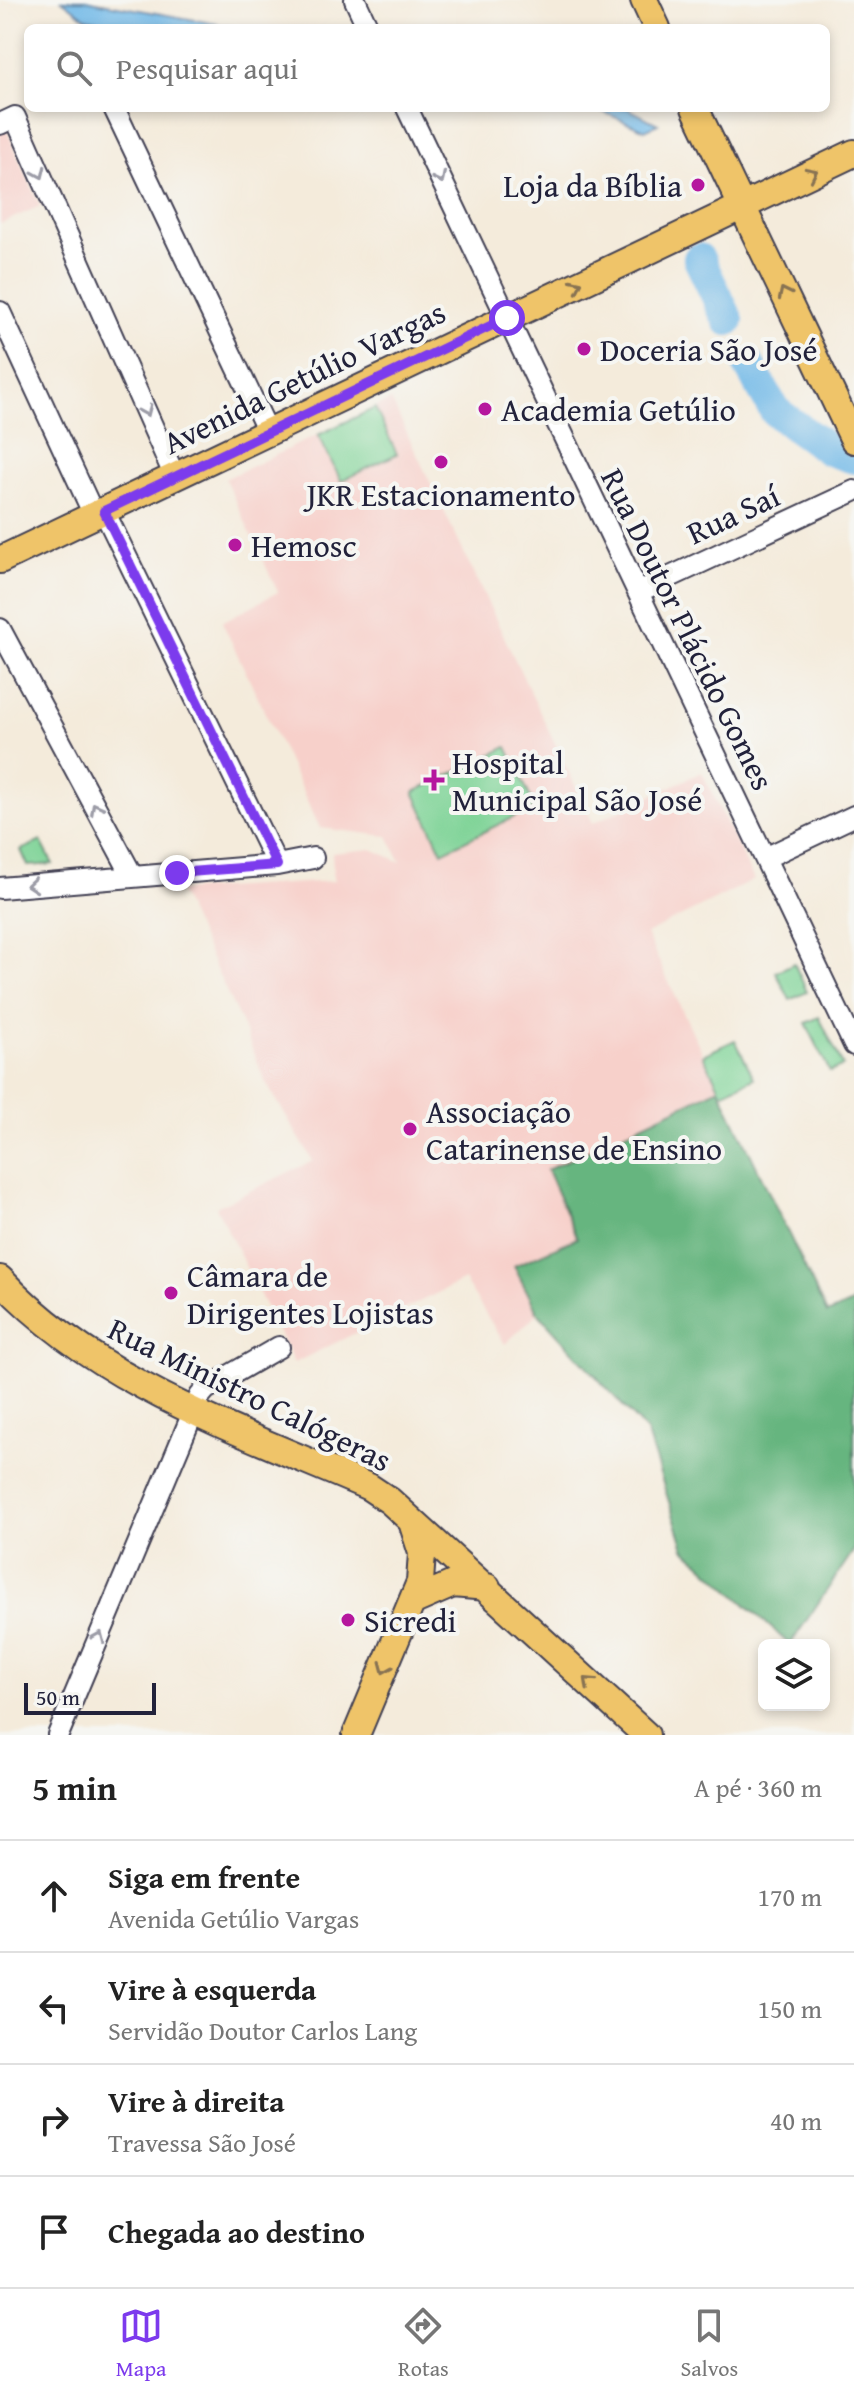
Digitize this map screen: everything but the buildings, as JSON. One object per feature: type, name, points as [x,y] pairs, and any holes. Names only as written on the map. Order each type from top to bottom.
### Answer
[{"type":"main road","points":[[644,0],[655,24]]},
{"type":"main road","points":[[697,112],[854,440]]},
{"type":"main road","name":"Avenida Getúlio Vargas","points":[[0,560],[854,153]]},
{"type":"main road","name":"Rua Ministro Calógeras","points":[[0,1279],[53,1330],[91,1357],[194,1410],[369,1487],[411,1519],[487,1587],[646,1735]]},
{"type":"main road","points":[[356,1735],[414,1601],[423,1569],[422,1553],[411,1519]]},
{"type":"main road","points":[[414,1601],[453,1584],[487,1587]]},
{"type":"street","points":[[355,0],[366,24]]},
{"type":"street","points":[[116,112],[268,432]]},
{"type":"street","name":"Rua Doutor Plácido Gomes","points":[[409,112],[854,1045]]},
{"type":"street","points":[[0,124],[15,117],[175,477]]},
{"type":"street","points":[[0,312],[277,865]]},
{"type":"street","name":"Rua Saí","points":[[638,592],[854,491]]},
{"type":"street","points":[[0,629],[133,877]]},
{"type":"street","points":[[765,858],[854,816]]},
{"type":"street","points":[[0,888],[277,865],[313,858]]},
{"type":"street","points":[[58,1735],[194,1410],[206,1389],[279,1347]]},
{"type":"shaded area","points":[[6,129],[40,206],[0,224],[0,131]]},
{"type":"shaded area","name":"Hospital Municipal São José","points":[[391,400],[593,823],[702,772],[754,880],[646,934],[719,1088],[547,1170],[577,1238],[515,1266],[538,1313],[505,1344],[464,1280],[294,1363],[216,1207],[313,1161],[265,1081],[179,891],[334,881],[332,853],[372,849],[401,862],[388,836],[320,828],[222,622],[278,592],[225,479]]},
{"type":"green space","points":[[375,408],[397,454],[341,481],[318,435]]},
{"type":"green space","points":[[507,747],[535,807],[442,852],[414,792]]},
{"type":"green space","points":[[41,841],[53,864],[28,866],[21,850]]},
{"type":"green space","points":[[794,963],[807,992],[790,1000],[776,972]]},
{"type":"green space","points":[[819,1017],[843,1066],[830,1072],[806,1023]]},
{"type":"green space","points":[[735,1040],[754,1078],[722,1093],[703,1055]]},
{"type":"green space","points":[[719,1088],[827,1314],[854,1302],[854,1550],[794,1639],[783,1639],[684,1548],[646,1431],[538,1313],[514,1266],[577,1238],[547,1170]]},
{"type":"water","points":[[62,0],[85,0],[217,24],[112,24],[86,18]]},
{"type":"water","points":[[603,112],[635,112],[658,124],[645,130]]},
{"type":"waterway","points":[[699,259],[728,320]]},
{"type":"waterway","points":[[748,364],[775,411],[829,450],[854,458]]},
{"type":"place","name":"Loja da Bíblia","points":[[698,185]]},
{"type":"place","name":"Doceria São José","points":[[584,349]]},
{"type":"place","name":"Academia Getúlio","points":[[485,409]]},
{"type":"place","name":"JKR Estacionamento","points":[[441,462]]},
{"type":"place","name":"Hemosc","points":[[235,545]]},
{"type":"place","name":"Hospital Municipal São José","points":[[434,780]]},
{"type":"place","name":"Associação Catarinense de Ensino","points":[[410,1129]]},
{"type":"place","name":"Câmara de Dirigentes Lojistas","points":[[171,1293]]},
{"type":"place","name":"Sicredi","points":[[348,1620]]},
{"type":"route","points":[[177,873],[277,865],[104,511],[507,318]]}]
